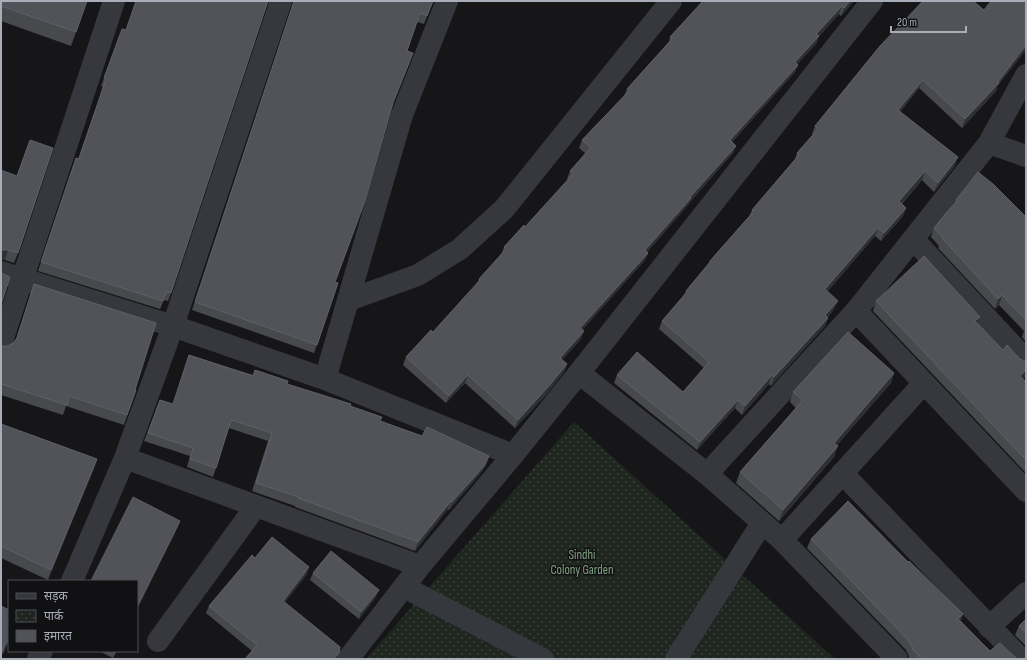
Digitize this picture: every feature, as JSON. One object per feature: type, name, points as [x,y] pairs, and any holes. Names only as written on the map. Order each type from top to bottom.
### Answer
[{"type":"street","points":[[1,344],[114,1]]},
{"type":"street","points":[[72,580],[124,458],[172,326],[281,1]]},
{"type":"street","points":[[325,379],[402,115],[447,1]]},
{"type":"street","points":[[349,300],[418,275],[460,249],[504,209],[671,1]]},
{"type":"street","points":[[348,659],[420,566],[513,455],[872,1]]},
{"type":"street","points":[[707,474],[856,311],[989,143],[1026,75]]},
{"type":"street","points":[[989,143],[1026,156]]},
{"type":"street","points":[[913,239],[1026,360]]},
{"type":"street","points":[[1,272],[172,326],[325,379],[513,455]]},
{"type":"street","points":[[856,311],[1026,491]]},
{"type":"street","points":[[578,373],[707,474],[782,540],[897,659]]},
{"type":"street","points":[[782,540],[924,383]]},
{"type":"street","points":[[124,458],[420,566]]},
{"type":"street","points":[[842,473],[1021,659]]},
{"type":"street","points":[[158,641],[256,506]]},
{"type":"street","points":[[676,659],[762,523]]},
{"type":"street","points":[[404,587],[543,659]]},
{"type":"street","points":[[989,626],[1026,593]]},
{"type":"green space","name":"Sindhi Colony Garden","points":[[574,422],[835,659],[366,659]]},
{"type":"building","points":[[1,1],[87,1],[76,32],[1,6]]},
{"type":"building","points":[[136,1],[268,1],[171,293],[166,292],[163,301],[41,262],[76,158],[79,159],[106,79],[104,78],[122,29],[126,30]]},
{"type":"building","points":[[294,1],[433,1],[427,16],[420,13],[407,51],[413,53],[393,103],[365,201],[335,282],[338,283],[317,345],[195,302]]},
{"type":"building","points":[[703,1],[850,1],[844,8],[842,6],[816,34],[819,36],[795,62],[798,65],[730,140],[736,146],[645,250],[648,253],[580,328],[584,331],[560,358],[567,364],[518,420],[468,375],[449,396],[406,357],[431,330],[433,332],[506,249],[504,247],[524,225],[525,227],[573,174],[570,171],[591,148],[582,140],[629,91],[627,89],[672,39],[670,37]]},
{"type":"building","points":[[923,1],[973,1],[984,10],[991,1],[1022,1],[1026,4],[1026,45],[998,82],[999,83],[965,119],[923,80],[898,110],[958,157],[938,183],[925,171],[899,201],[906,208],[884,233],[878,228],[825,289],[838,301],[825,315],[828,318],[774,377],[772,375],[745,406],[738,400],[700,442],[617,375],[637,352],[683,392],[709,362],[662,321],[687,292],[686,291],[710,261],[754,211],[752,210],[799,155],[797,153],[818,129],[815,126],[880,46]]},
{"type":"building","points":[[30,140],[53,148],[18,253],[8,250],[1,250],[1,170],[17,176]]},
{"type":"building","points":[[978,172],[993,184],[1026,217],[1026,320],[1002,295],[998,299],[934,228],[957,201],[956,200]]},
{"type":"building","points":[[924,256],[980,317],[975,321],[1003,350],[1007,345],[1020,359],[1026,362],[1026,370],[1020,376],[1026,382],[1026,460],[876,301]]},
{"type":"building","points":[[1,273],[10,277],[1,305]]},
{"type":"building","points":[[34,284],[156,323],[127,415],[69,396],[67,405],[1,384],[1,346],[8,346],[17,338]]},
{"type":"building","points":[[848,332],[894,373],[834,443],[838,446],[783,510],[740,472],[803,400],[793,392]]},
{"type":"building","points":[[189,355],[253,376],[255,370],[288,381],[287,384],[351,404],[350,406],[382,417],[380,421],[422,436],[427,427],[489,456],[484,466],[452,502],[451,501],[418,542],[298,498],[299,497],[256,483],[272,433],[231,420],[216,468],[190,459],[193,448],[148,433],[160,400],[173,404]]},
{"type":"building","points":[[1,424],[97,459],[51,570],[1,546]]},
{"type":"building","points":[[133,497],[180,521],[138,605],[138,580],[92,580]]},
{"type":"building","points":[[848,501],[908,562],[909,561],[963,614],[958,619],[990,651],[1000,643],[1017,659],[922,659],[913,650],[909,641],[811,539]]},
{"type":"building","points":[[272,537],[309,567],[283,601],[340,647],[339,653],[334,659],[245,659],[257,645],[209,606],[252,555],[255,558]]},
{"type":"building","points":[[331,551],[379,590],[361,612],[313,573]]},
{"type":"building","points":[[1,606],[8,610],[8,641],[1,653]]},
{"type":"building","points":[[1026,619],[1026,633],[1019,626]]}]
